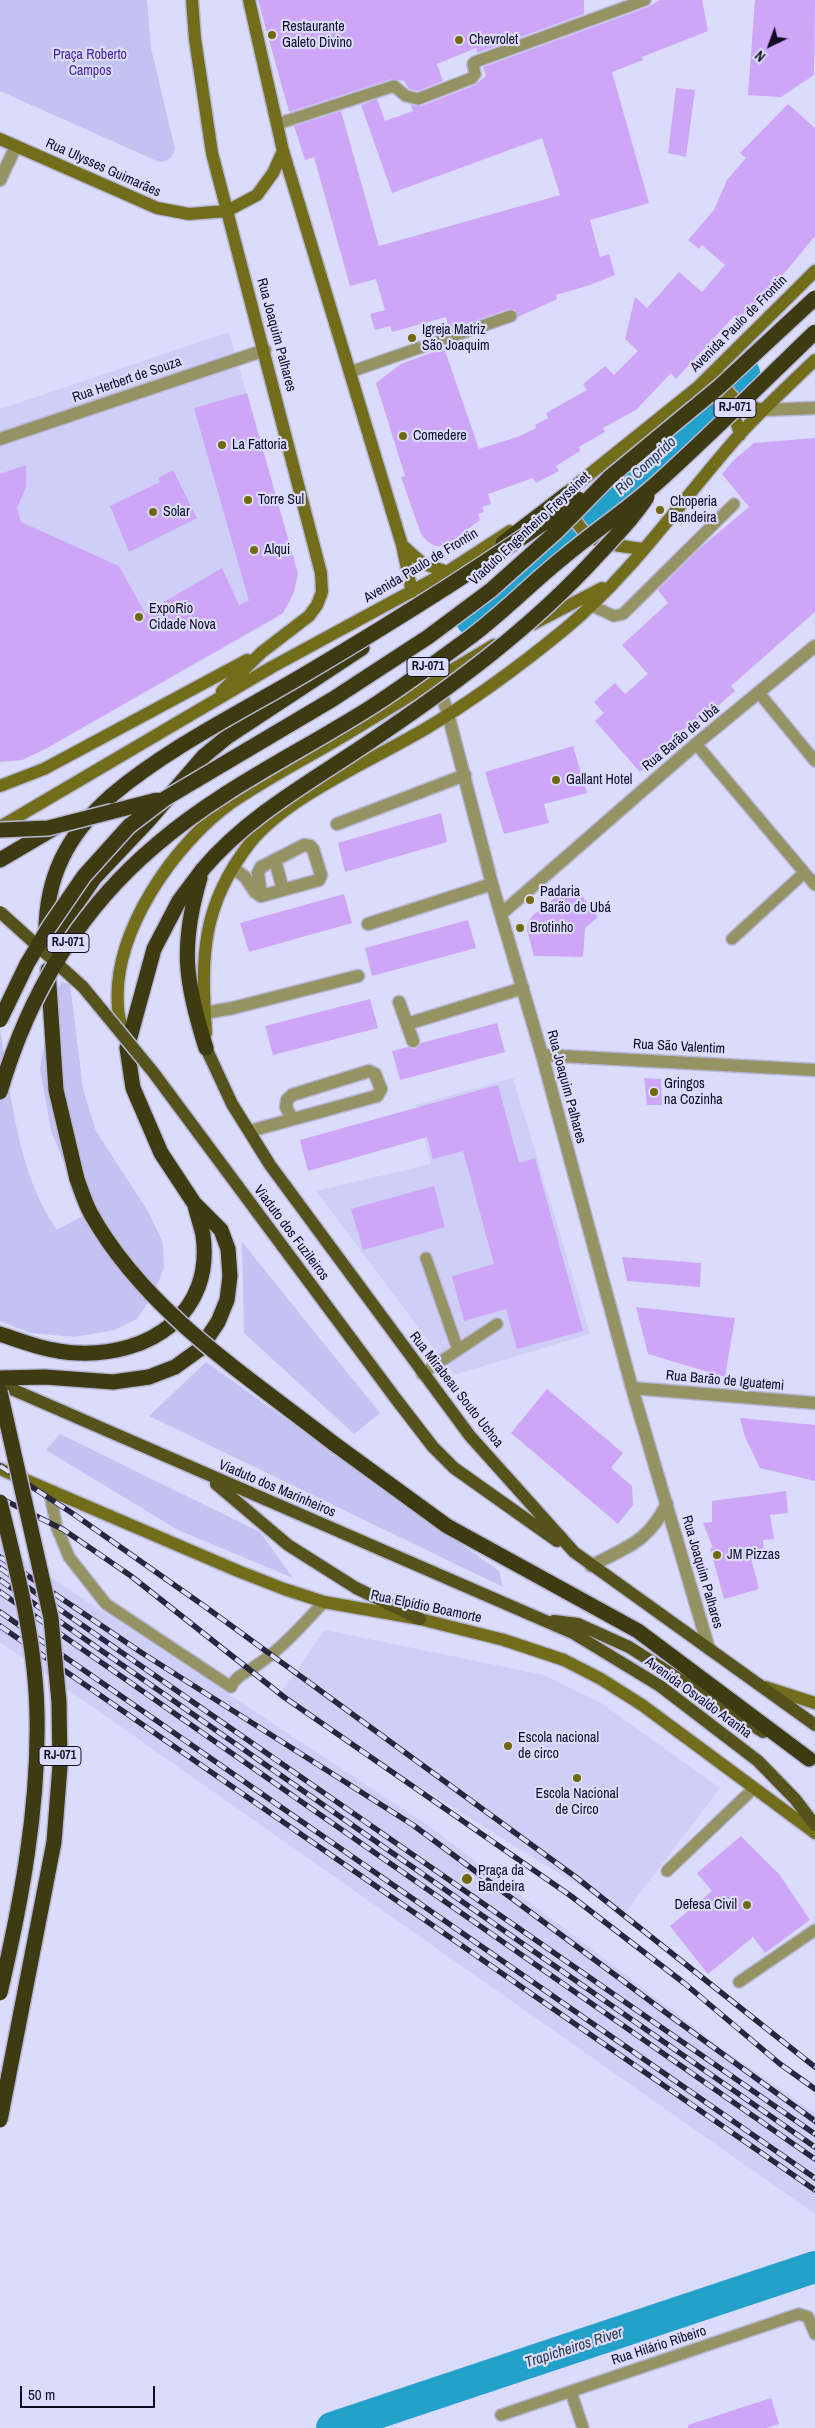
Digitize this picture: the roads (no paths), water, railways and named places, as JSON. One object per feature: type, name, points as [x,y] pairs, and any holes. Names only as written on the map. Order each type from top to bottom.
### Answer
[{"type":"highway","name":"Viaduto Engenheiro Freyssinet","points":[[166,798],[333,699],[436,631],[491,590],[610,477],[719,387],[815,298]]},
{"type":"highway","name":"RJ-071","points":[[0,1092],[24,1024],[39,992],[71,938],[106,892],[142,857],[181,824],[298,750],[376,704],[471,636],[563,557],[656,484],[815,332]]},
{"type":"highway","points":[[610,477],[485,564],[374,634],[134,776],[96,809],[68,844],[59,860],[48,896],[45,915],[56,1090],[77,1179],[90,1213],[111,1245],[162,1306],[211,1348],[333,1442],[448,1526],[638,1631],[812,1762]]},
{"type":"highway","points":[[0,1378],[45,1377],[113,1382],[149,1377],[175,1367],[200,1349],[218,1322],[227,1300],[230,1276],[228,1249],[221,1230],[194,1203],[161,1153],[141,1112],[133,1088],[127,1048],[154,949],[178,901],[224,845],[255,818],[408,716],[494,653],[578,578],[631,518],[656,484]]},
{"type":"highway","points":[[46,948],[95,876],[148,821],[204,756],[227,737],[422,607],[464,571],[567,494]]},
{"type":"highway","points":[[0,828],[48,828],[115,813],[166,798]]},
{"type":"highway","name":"RJ-071","points":[[0,1020],[26,964],[84,876],[129,826],[166,798]]},
{"type":"highway","points":[[0,860],[43,833],[96,809]]},
{"type":"highway","points":[[203,869],[188,925],[186,956],[194,1008],[206,1048]]},
{"type":"highway","points":[[0,1334],[43,1349],[76,1353],[106,1353],[125,1349],[158,1335],[179,1318],[193,1297],[202,1270],[203,1235],[194,1203]]},
{"type":"highway","name":"RJ-071","points":[[0,1392],[52,1618],[59,1702],[60,1766],[54,1842],[0,2120]]},
{"type":"highway","name":"RJ-071","points":[[0,1502],[19,1578],[31,1652],[37,1713],[36,1782],[22,1883],[0,1993]]},
{"type":"main road","name":"Rua Joaquim Palhares","points":[[192,0],[195,39],[212,153],[319,562],[322,592],[317,605],[309,616],[262,652]]},
{"type":"main road","points":[[249,0],[283,152],[402,545],[412,592]]},
{"type":"main road","name":"Rua Ulysses Guimarães","points":[[0,139],[157,208],[189,214],[227,211]]},
{"type":"main road","points":[[227,211],[257,195],[273,173],[283,152]]},
{"type":"main road","name":"Avenida Paulo de Frontin","points":[[0,828],[272,667],[447,572],[567,494],[698,387],[815,271]]},
{"type":"main road","points":[[206,1048],[202,968],[207,931],[220,891],[249,844],[275,818],[308,795],[473,698],[566,628],[616,581],[762,410],[815,360]]},
{"type":"main road","points":[[717,369],[720,392]]},
{"type":"main road","points":[[698,387],[720,392],[730,397],[734,406],[740,435]]},
{"type":"main road","points":[[734,406],[762,410]]},
{"type":"main road","points":[[567,494],[574,518],[582,531],[590,538],[600,542],[644,549]]},
{"type":"main road","points":[[402,545],[422,563],[447,572]]},
{"type":"main road","points":[[127,1048],[118,1008],[120,974],[139,914],[167,866],[187,842],[231,804],[436,679],[509,636],[616,581]]},
{"type":"main road","points":[[208,705],[262,652]]},
{"type":"main road","points":[[0,786],[44,769],[262,652]]},
{"type":"main road","points":[[197,687],[239,674],[272,667]]},
{"type":"main road","name":"Viaduto dos Fuzileiros","points":[[0,912],[83,988],[153,1072],[433,1446],[454,1468],[475,1485],[574,1552]]},
{"type":"main road","name":"Rua Mirabeau Souto Uchoa","points":[[206,1048],[232,1104],[270,1165],[422,1374],[470,1436],[574,1552],[756,1684]]},
{"type":"main road","name":"Viaduto dos Marinheiros","points":[[0,1384],[544,1620]]},
{"type":"main road","name":"Rua Elpídio Boamorte","points":[[0,1469],[238,1571],[324,1602],[420,1619],[512,1643],[572,1664],[642,1705],[753,1789],[815,1833]]},
{"type":"main road","points":[[205,1474],[288,1545],[356,1588],[420,1619]]},
{"type":"main road","points":[[544,1620],[578,1624],[629,1647],[718,1705],[812,1762]]},
{"type":"main road","name":"Avenida Osvaldo Aranha","points":[[544,1620],[624,1663],[660,1686],[703,1718],[771,1772],[815,1825]]},
{"type":"main road","points":[[756,1684],[815,1703]]},
{"type":"main road","points":[[756,1684],[815,1725]]},
{"type":"street","points":[[0,180],[16,146]]},
{"type":"street","name":"Rua Herbert de Souza","points":[[0,439],[265,350]]},
{"type":"street","points":[[762,410],[815,408]]},
{"type":"street","name":"Rua Barão de Ubá","points":[[501,914],[696,744],[815,646]]},
{"type":"street","name":"Rua Joaquim Palhares","points":[[436,679],[465,775],[492,884],[542,1055],[632,1388],[709,1649]]},
{"type":"street","points":[[337,824],[465,775]]},
{"type":"street","points":[[233,868],[245,877],[255,892],[261,896],[319,880],[321,875],[310,846],[304,846],[261,867],[258,873],[261,896]]},
{"type":"street","points":[[275,860],[283,890]]},
{"type":"street","points":[[368,924],[492,884]]},
{"type":"street","points":[[204,1012],[233,1008],[358,976]]},
{"type":"street","points":[[407,1024],[523,988]]},
{"type":"street","points":[[399,1002],[413,1041]]},
{"type":"street","name":"Rua São Valentim","points":[[542,1055],[815,1070]]},
{"type":"street","points":[[250,1131],[377,1096],[380,1089],[375,1074],[369,1071],[292,1095],[287,1100],[286,1107],[292,1118]]},
{"type":"street","name":"Rua Barão de Iguatemi","points":[[632,1388],[815,1403]]},
{"type":"street","name":"Rua Joaquim Palhares","points":[[591,1566],[644,1538],[657,1522],[666,1504]]},
{"type":"lane","points":[[277,124],[394,86],[406,96],[418,100],[472,78],[475,74],[473,64],[476,62],[645,0]]},
{"type":"lane","points":[[350,372],[511,316]]},
{"type":"lane","points":[[590,605],[614,616],[623,614],[734,504]]},
{"type":"lane","points":[[759,693],[815,761]]},
{"type":"lane","points":[[696,744],[815,885]]},
{"type":"lane","points":[[732,939],[804,873]]},
{"type":"lane","points":[[426,1258],[458,1350]]},
{"type":"lane","points":[[422,1374],[497,1324]]},
{"type":"lane","points":[[50,1490],[57,1528],[69,1556],[106,1604],[231,1687],[233,1680],[262,1662],[293,1635],[324,1602]]},
{"type":"lane","points":[[667,1871],[753,1789]]},
{"type":"lane","points":[[739,1982],[815,1930]]},
{"type":"lane","name":"Rua Hilário Ribeiro","points":[[501,2415],[799,2314],[808,2317],[815,2334]]},
{"type":"lane","points":[[571,2392],[583,2428]]},
{"type":"waterway","name":"Rio Comprido","points":[[472,620],[545,560],[744,373]]},
{"type":"waterway","name":"Trapicheiros River","points":[[332,2428],[815,2267]]},
{"type":"railway","points":[[0,1466],[72,1513],[207,1608],[577,1878],[815,2067]]},
{"type":"railway","points":[[0,1498],[64,1530],[131,1576],[284,1697],[571,1896],[684,1983],[780,2064],[815,2089]]},
{"type":"railway","points":[[0,1557],[142,1653],[413,1825],[815,2121]]},
{"type":"railway","points":[[0,1568],[815,2134]]},
{"type":"railway","points":[[0,1580],[815,2147]]},
{"type":"railway","points":[[0,1592],[815,2159]]},
{"type":"railway","points":[[0,1612],[815,2178]]},
{"type":"railway","points":[[0,1626],[815,2190]]},
{"type":"place","name":"Restaurante Galeto Divino","points":[[272,35]]},
{"type":"place","name":"Chevrolet","points":[[459,40]]},
{"type":"place","name":"Igreja Matriz São Joaquim","points":[[412,338]]},
{"type":"place","name":"Comedere","points":[[403,436]]},
{"type":"place","name":"La Fattoria","points":[[222,445]]},
{"type":"place","name":"Torre Sul","points":[[248,500]]},
{"type":"place","name":"Choperia Bandeira","points":[[660,510]]},
{"type":"place","name":"Solar","points":[[153,512]]},
{"type":"place","name":"Alqui","points":[[254,550]]},
{"type":"place","name":"ExpoRio Cidade Nova","points":[[139,617]]},
{"type":"place","name":"Gallant Hotel","points":[[556,780]]},
{"type":"place","name":"Padaria Barão de Ubá","points":[[530,900]]},
{"type":"place","name":"Brotinho","points":[[520,928]]},
{"type":"place","name":"Gringos na Cozinha","points":[[654,1092]]},
{"type":"place","name":"JM Pizzas","points":[[717,1555]]},
{"type":"place","name":"Escola nacional de circo","points":[[508,1746]]},
{"type":"place","name":"Escola Nacional de Circo","points":[[577,1778]]},
{"type":"place","name":"Praça da Bandeira","points":[[467,1879]]},
{"type":"place","name":"Defesa Civil","points":[[747,1905]]},
{"type":"park label","name":"Praça Roberto Campos","points":[[90,64]]}]
